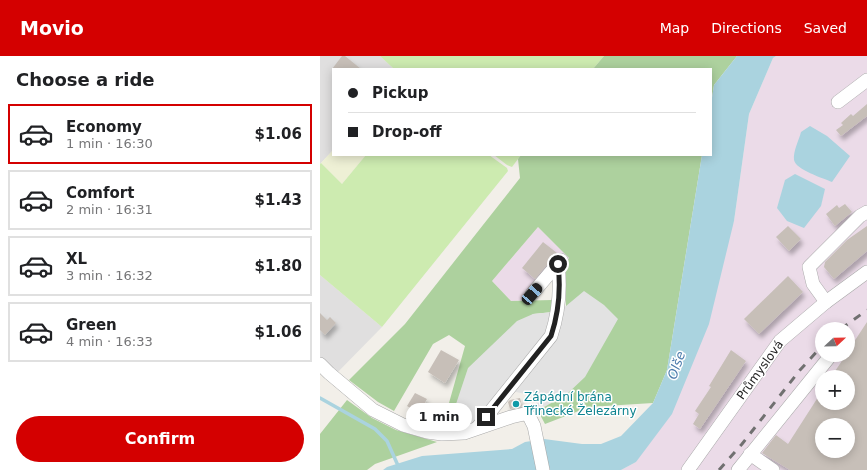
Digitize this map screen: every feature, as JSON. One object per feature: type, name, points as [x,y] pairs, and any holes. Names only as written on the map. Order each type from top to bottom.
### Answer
[{"type":"street","points":[[838,102],[867,80]]},
{"type":"street","points":[[826,302],[813,284],[809,267],[860,216],[867,212]]},
{"type":"street","points":[[478,427],[551,336],[559,304],[560,261],[532,294]]},
{"type":"street","name":"Průmyslová","points":[[688,470],[780,341],[826,302],[867,272]]},
{"type":"street","points":[[320,364],[373,410],[403,425],[427,432],[442,434],[464,433],[511,417],[524,414],[529,416],[534,426],[543,470]]},
{"type":"street","points":[[738,470],[750,454],[815,383]]},
{"type":"street","points":[[750,454],[773,470]]},
{"type":"shaded area","points":[[320,56],[380,56],[393,68],[332,68],[332,151],[320,164]]},
{"type":"shaded area","points":[[776,56],[867,56],[867,470],[621,470],[636,462],[734,221],[749,114],[773,58]]},
{"type":"shaded area","points":[[538,227],[570,258],[534,300],[511,301],[492,281]]},
{"type":"shaded area","points":[[320,275],[382,327],[329,381],[320,372]]},
{"type":"shaded area","points":[[584,291],[604,305],[618,319],[585,377],[567,394],[546,406],[537,409],[536,396],[511,391],[476,422],[451,427],[456,404],[468,368],[517,321],[533,314],[553,312],[566,306]]},
{"type":"green space","points":[[380,56],[604,56],[594,68],[393,68]]},
{"type":"green space","points":[[604,56],[737,56],[714,85],[712,98],[712,68],[594,68]]},
{"type":"green space","points":[[332,151],[332,156],[365,156],[342,184],[321,163]]},
{"type":"green space","points":[[365,156],[490,156],[507,168],[508,171],[382,327],[320,275],[320,164],[321,163],[342,184]]},
{"type":"green space","points":[[495,156],[520,156],[512,167]]},
{"type":"green space","points":[[520,156],[702,156],[667,370],[653,403],[589,407],[545,424],[537,409],[546,406],[566,306],[564,264],[569,258],[538,227],[492,281],[511,301],[552,300],[553,312],[533,314],[456,404],[451,427],[442,419],[449,403],[465,346],[449,335],[433,344],[394,411],[378,402],[349,380],[405,324],[520,178],[518,159]]},
{"type":"green space","points":[[347,400],[372,418],[396,430],[437,442],[375,464],[367,470],[320,470],[320,434]]},
{"type":"water","name":"Olše","points":[[737,56],[776,56],[773,58],[749,114],[734,221],[709,324],[672,414],[636,462],[621,470],[383,470],[387,467],[422,456],[512,449],[525,442],[544,439],[582,444],[601,444],[621,436],[653,403],[667,370],[702,156],[712,156],[712,98],[714,85]]},
{"type":"water","points":[[810,126],[827,136],[850,156],[832,182],[805,170],[796,164],[794,160],[795,149],[801,132]]},
{"type":"water","points":[[795,174],[825,189],[821,206],[804,228],[787,221],[777,208],[785,180]]},
{"type":"building","points":[[342,56],[345,56],[360,68],[333,68]]},
{"type":"building","points":[[867,104],[867,116],[841,136],[836,130],[843,125],[841,123],[851,114],[853,116]]},
{"type":"building","points":[[845,204],[852,212],[835,226],[826,214],[837,205],[839,208]]},
{"type":"building","points":[[788,226],[801,239],[789,251],[776,237]]},
{"type":"building","points":[[867,226],[867,251],[834,279],[824,267],[825,262],[847,240]]},
{"type":"building","points":[[543,242],[557,253],[535,279],[522,268]]},
{"type":"building","points":[[788,276],[803,292],[759,334],[744,319]]},
{"type":"building","points":[[320,313],[327,320],[330,317],[336,323],[325,335],[320,330]]},
{"type":"building","points":[[867,322],[867,470],[790,470],[762,453],[776,435],[788,444],[815,402],[815,410],[855,410],[855,370],[836,370],[841,362],[855,362],[855,340]]},
{"type":"building","points":[[441,350],[459,360],[445,383],[428,372]]},
{"type":"building","points":[[731,350],[746,361],[700,429],[693,424],[699,414],[695,411],[711,387],[709,386]]},
{"type":"building","points":[[415,393],[427,399],[419,413],[407,406]]},
{"type":"building","name":"Zápádní brána Třinecké Železárny","points":[[520,398],[522,406],[510,409],[508,402],[510,400]]},
{"type":"waterway","points":[[320,398],[375,429],[387,441],[400,470]]},
{"type":"railway","points":[[851,322],[867,310]]},
{"type":"railway","points":[[719,470],[815,354]]},
{"type":"place","name":"Zápádní brána Třinecké Železárny","points":[[516,404]]},
{"type":"route","points":[[486,417],[551,336],[559,304],[560,280],[558,264]]}]
